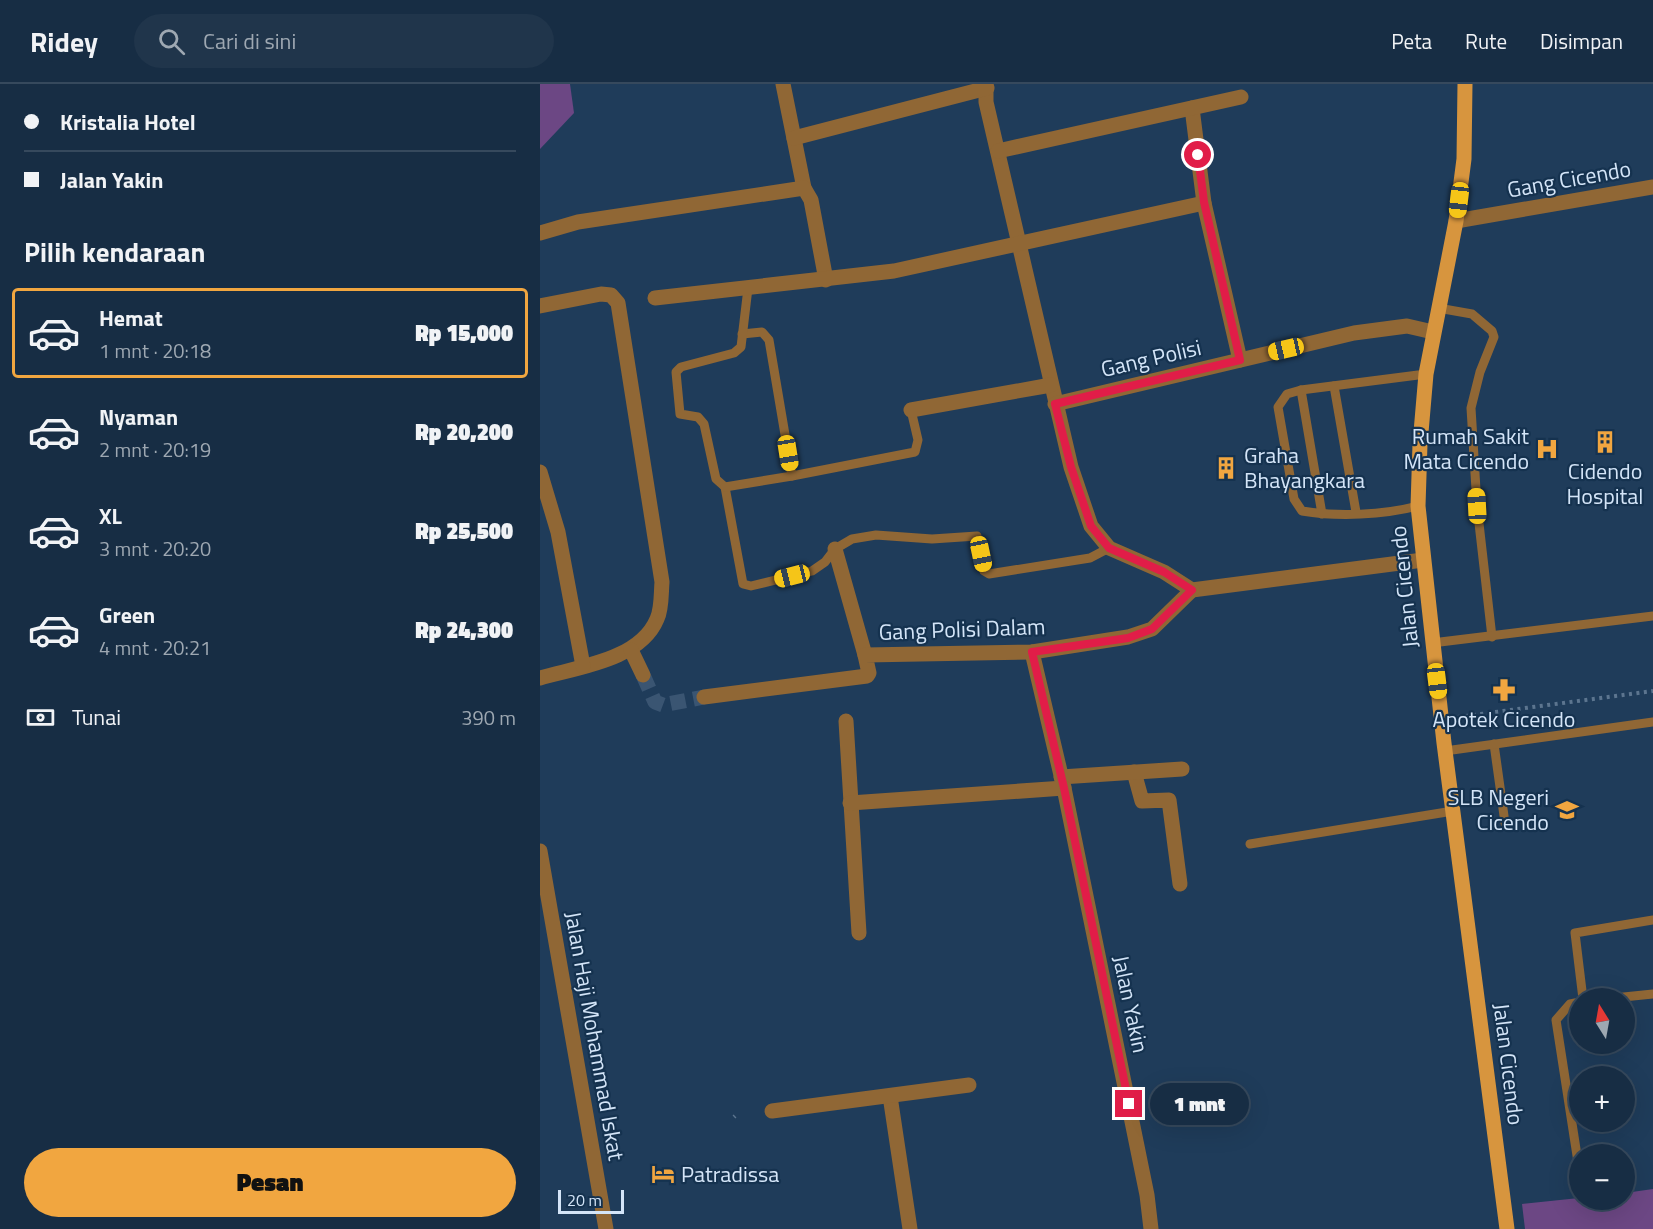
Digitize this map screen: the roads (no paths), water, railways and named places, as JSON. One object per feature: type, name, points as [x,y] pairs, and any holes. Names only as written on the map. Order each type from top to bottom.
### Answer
[{"type":"main road","name":"Jalan Cicendo","points":[[1465,84],[1464,159],[1456,220],[1426,374],[1418,506],[1441,720],[1508,1229]]},
{"type":"street","points":[[783,84],[804,188],[811,200],[826,280]]},
{"type":"street","points":[[794,138],[987,86],[986,102],[1071,467],[1091,526],[1109,548],[1164,572],[1192,590],[1423,560]]},
{"type":"street","points":[[998,151],[1241,97]]},
{"type":"street","points":[[1192,108],[1204,202],[1240,360]]},
{"type":"street","name":"Gang Cicendo","points":[[1456,220],[1653,187]]},
{"type":"street","points":[[540,233],[578,222],[804,188]]},
{"type":"street","points":[[655,298],[894,271],[1204,202]]},
{"type":"street","points":[[540,306],[601,294],[611,295],[618,303],[662,582],[658,618],[650,631],[631,650],[540,678]]},
{"type":"street","name":"Gang Polisi","points":[[1055,404],[1354,333],[1407,326],[1433,332]]},
{"type":"street","points":[[911,410],[1051,385]]},
{"type":"street","points":[[540,472],[558,532],[583,666]]},
{"type":"street","points":[[835,549],[865,655]]},
{"type":"street","name":"Gang Polisi Dalam","points":[[704,697],[867,676],[869,673],[865,655],[1032,652],[1128,638],[1152,629],[1192,590]]},
{"type":"street","points":[[631,650],[643,675]]},
{"type":"street","name":"Jalan Yakin","points":[[1032,652],[1062,782],[1148,1195],[1152,1229]]},
{"type":"street","points":[[846,721],[859,933]]},
{"type":"street","points":[[850,803],[1062,782],[1134,772],[1182,769]]},
{"type":"street","points":[[1134,772],[1142,801],[1169,800],[1180,884]]},
{"type":"street","name":"Jalan Haji Mohammad Iskat","points":[[540,852],[606,1229]]},
{"type":"street","points":[[772,1112],[969,1085]]},
{"type":"street","points":[[890,1095],[910,1229]]},
{"type":"lane","points":[[748,288],[741,346],[734,353],[681,367],[676,372],[680,414],[698,417],[704,424],[716,479],[724,487],[743,584],[751,586],[812,571],[825,562],[835,549],[852,539],[876,535],[932,539],[977,536],[984,571],[989,574],[1090,558],[1109,548]]},
{"type":"lane","points":[[1438,308],[1472,314],[1492,331],[1494,337],[1480,372],[1471,408],[1477,506],[1492,637]]},
{"type":"lane","points":[[742,334],[762,332],[769,340],[792,476]]},
{"type":"lane","points":[[1418,506],[1401,510],[1322,514],[1302,510],[1294,499],[1278,407],[1287,394],[1301,390],[1426,374]]},
{"type":"lane","points":[[1334,386],[1356,512]]},
{"type":"lane","points":[[1301,390],[1322,514]]},
{"type":"lane","points":[[724,487],[915,452],[918,440],[911,410]]},
{"type":"lane","points":[[1432,643],[1653,616]]},
{"type":"lane","points":[[1445,751],[1653,722]]},
{"type":"lane","points":[[1494,744],[1505,823]]},
{"type":"lane","points":[[1250,843],[1453,812]]},
{"type":"lane","points":[[1580,988],[1575,933],[1653,920]]},
{"type":"lane","points":[[1635,996],[1653,994]]},
{"type":"lane","points":[[1569,1005],[1556,1020],[1575,1144]]},
{"type":"tunnel","points":[[643,675],[655,702],[663,705],[704,697]]},
{"type":"place","name":"Cidendo Hospital","points":[[1605,442]]},
{"type":"place","name":"Rumah Sakit Mata Cicendo","points":[[1547,449]]},
{"type":"place","name":"Graha Bhayangkara","points":[[1226,468]]},
{"type":"place","name":"Apotek Cicendo","points":[[1504,690]]},
{"type":"place","name":"SLB Negeri Cicendo","points":[[1567,810]]},
{"type":"place","name":"Patradissa","points":[[663,1174]]}]
